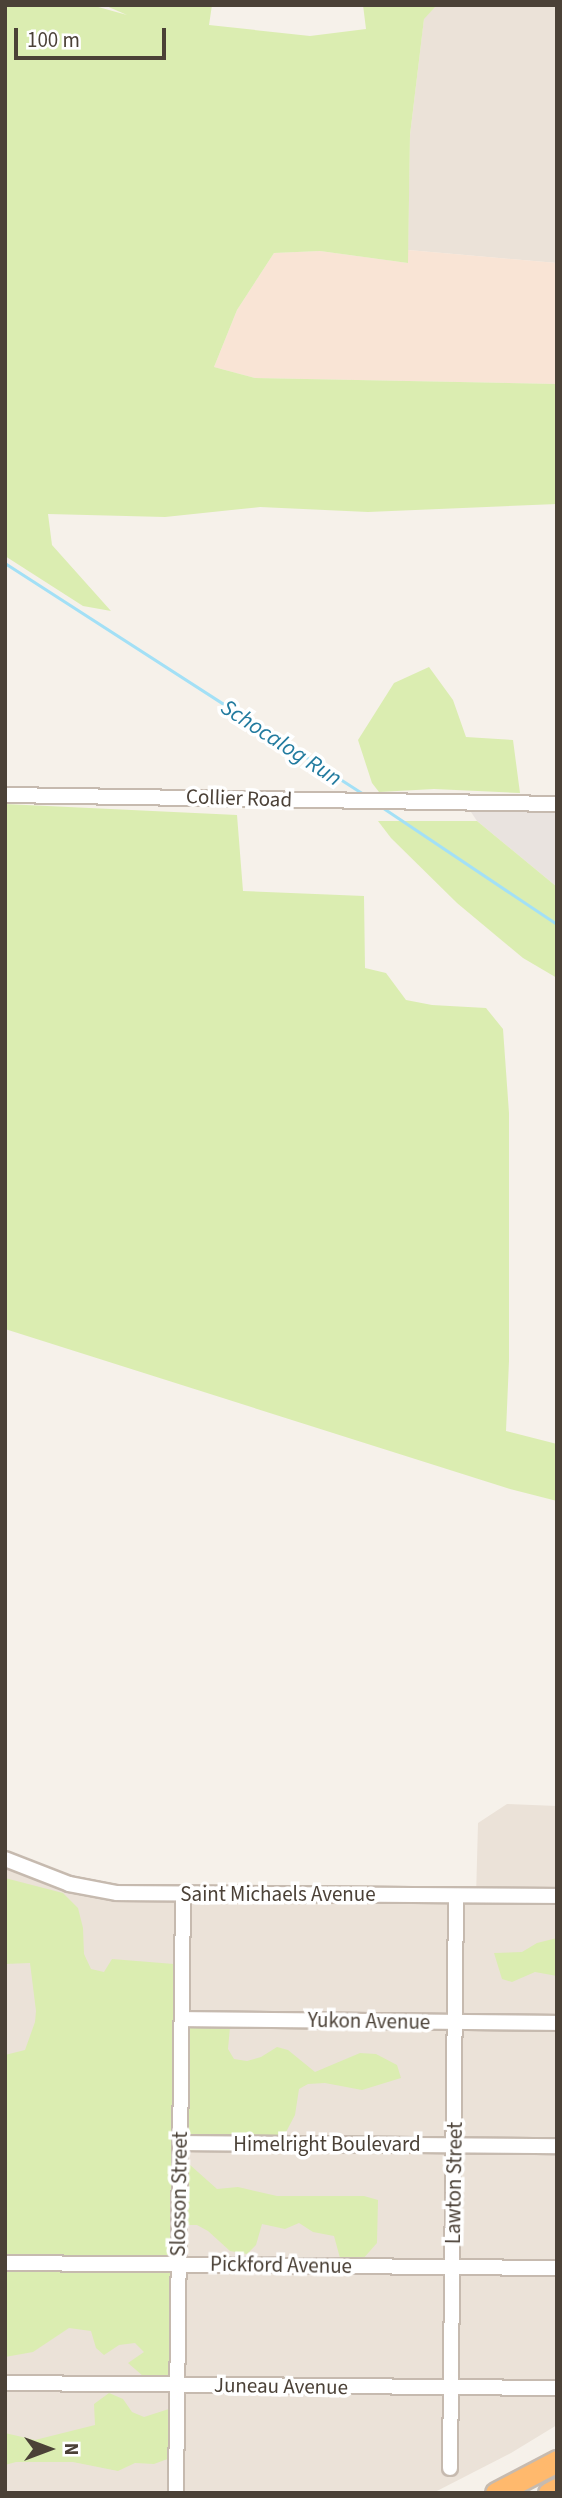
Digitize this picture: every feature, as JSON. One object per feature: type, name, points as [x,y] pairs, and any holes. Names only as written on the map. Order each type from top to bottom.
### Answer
[{"type":"highway","points":[[496,2493],[557,2461]]},
{"type":"highway","points":[[549,2493],[557,2489]]},
{"type":"street","name":"Collier Road","points":[[5,795],[557,804]]},
{"type":"street","name":"Saint Michaels Avenue","points":[[5,1859],[85,1888],[183,1895],[267,1893],[456,1898],[557,1896]]},
{"type":"street","name":"Slosson Street","points":[[176,2493],[183,1895]]},
{"type":"street","name":"Lawton Street","points":[[450,2468],[456,1898]]},
{"type":"street","name":"Yukon Avenue","points":[[182,2018],[557,2022]]},
{"type":"street","name":"Himelright Boulevard","points":[[181,2143],[557,2146]]},
{"type":"street","name":"Pickford Avenue","points":[[5,2263],[557,2268]]},
{"type":"street","name":"Juneau Avenue","points":[[5,2383],[557,2388]]},
{"type":"shaded area","points":[[437,5],[557,5],[557,263],[408,250],[410,135],[424,18]]},
{"type":"shaded area","points":[[408,250],[557,263],[557,384],[255,378],[214,367],[237,310],[274,253],[320,251],[408,263]]},
{"type":"shaded area","points":[[465,803],[557,804],[557,887],[477,821]]},
{"type":"shaded area","points":[[507,1804],[557,1806],[557,2425],[511,2453],[433,2493],[5,2493],[5,1859],[85,1888],[476,1897],[478,1823]]},
{"type":"green space","points":[[5,5],[91,5],[127,15],[104,5],[212,5],[209,25],[310,36],[366,29],[363,5],[437,5],[424,19],[410,135],[408,263],[320,251],[274,253],[237,310],[214,367],[255,378],[557,384],[557,504],[368,512],[260,507],[165,517],[48,514],[52,545],[111,611],[83,606],[5,556]]},
{"type":"green space","points":[[429,667],[453,700],[466,737],[513,740],[520,793],[434,789],[379,792],[372,783],[358,740],[394,683]]},
{"type":"green space","points":[[5,804],[237,815],[243,891],[364,896],[365,968],[386,973],[406,1000],[432,1005],[486,1008],[503,1029],[509,1113],[509,1361],[506,1431],[557,1444],[557,1501],[510,1489],[5,1329]]},
{"type":"green space","points":[[378,821],[477,821],[557,887],[557,978],[523,958],[457,903],[391,838]]},
{"type":"green space","points":[[5,1878],[63,1893],[78,1908],[83,1928],[84,1954],[91,1969],[104,1972],[112,1959],[174,1964],[178,1977],[172,2378],[143,2376],[128,2363],[144,2352],[135,2343],[119,2345],[104,2355],[96,2348],[91,2331],[69,2328],[33,2352],[5,2357],[5,2055],[25,2050],[36,2011],[30,1963],[5,1964]]},
{"type":"green space","points":[[557,1938],[557,1976],[535,1972],[512,1982],[502,1979],[494,1953],[522,1952],[537,1943]]},
{"type":"green space","points":[[188,2025],[230,2027],[228,2049],[234,2059],[247,2061],[261,2057],[277,2047],[288,2050],[315,2072],[360,2053],[376,2054],[397,2065],[401,2078],[362,2090],[325,2083],[308,2084],[299,2089],[295,2115],[286,2132],[276,2139],[188,2136],[185,2117]]},
{"type":"green space","points":[[189,2164],[217,2189],[238,2187],[277,2196],[364,2196],[378,2200],[377,2243],[362,2260],[340,2258],[334,2236],[313,2232],[299,2223],[285,2229],[262,2224],[256,2245],[247,2254],[230,2251],[208,2231],[197,2225],[187,2225],[185,2172]]},
{"type":"green space","points":[[109,2393],[123,2399],[132,2412],[144,2417],[172,2408],[173,2457],[154,2464],[135,2463],[118,2471],[73,2462],[16,2462],[5,2465],[5,2433],[35,2440],[95,2425],[94,2404]]},
{"type":"waterway","name":"Schocalog Run","points":[[5,563],[365,795]]},
{"type":"waterway","name":"Schocalog Run","points":[[382,807],[557,924]]}]
